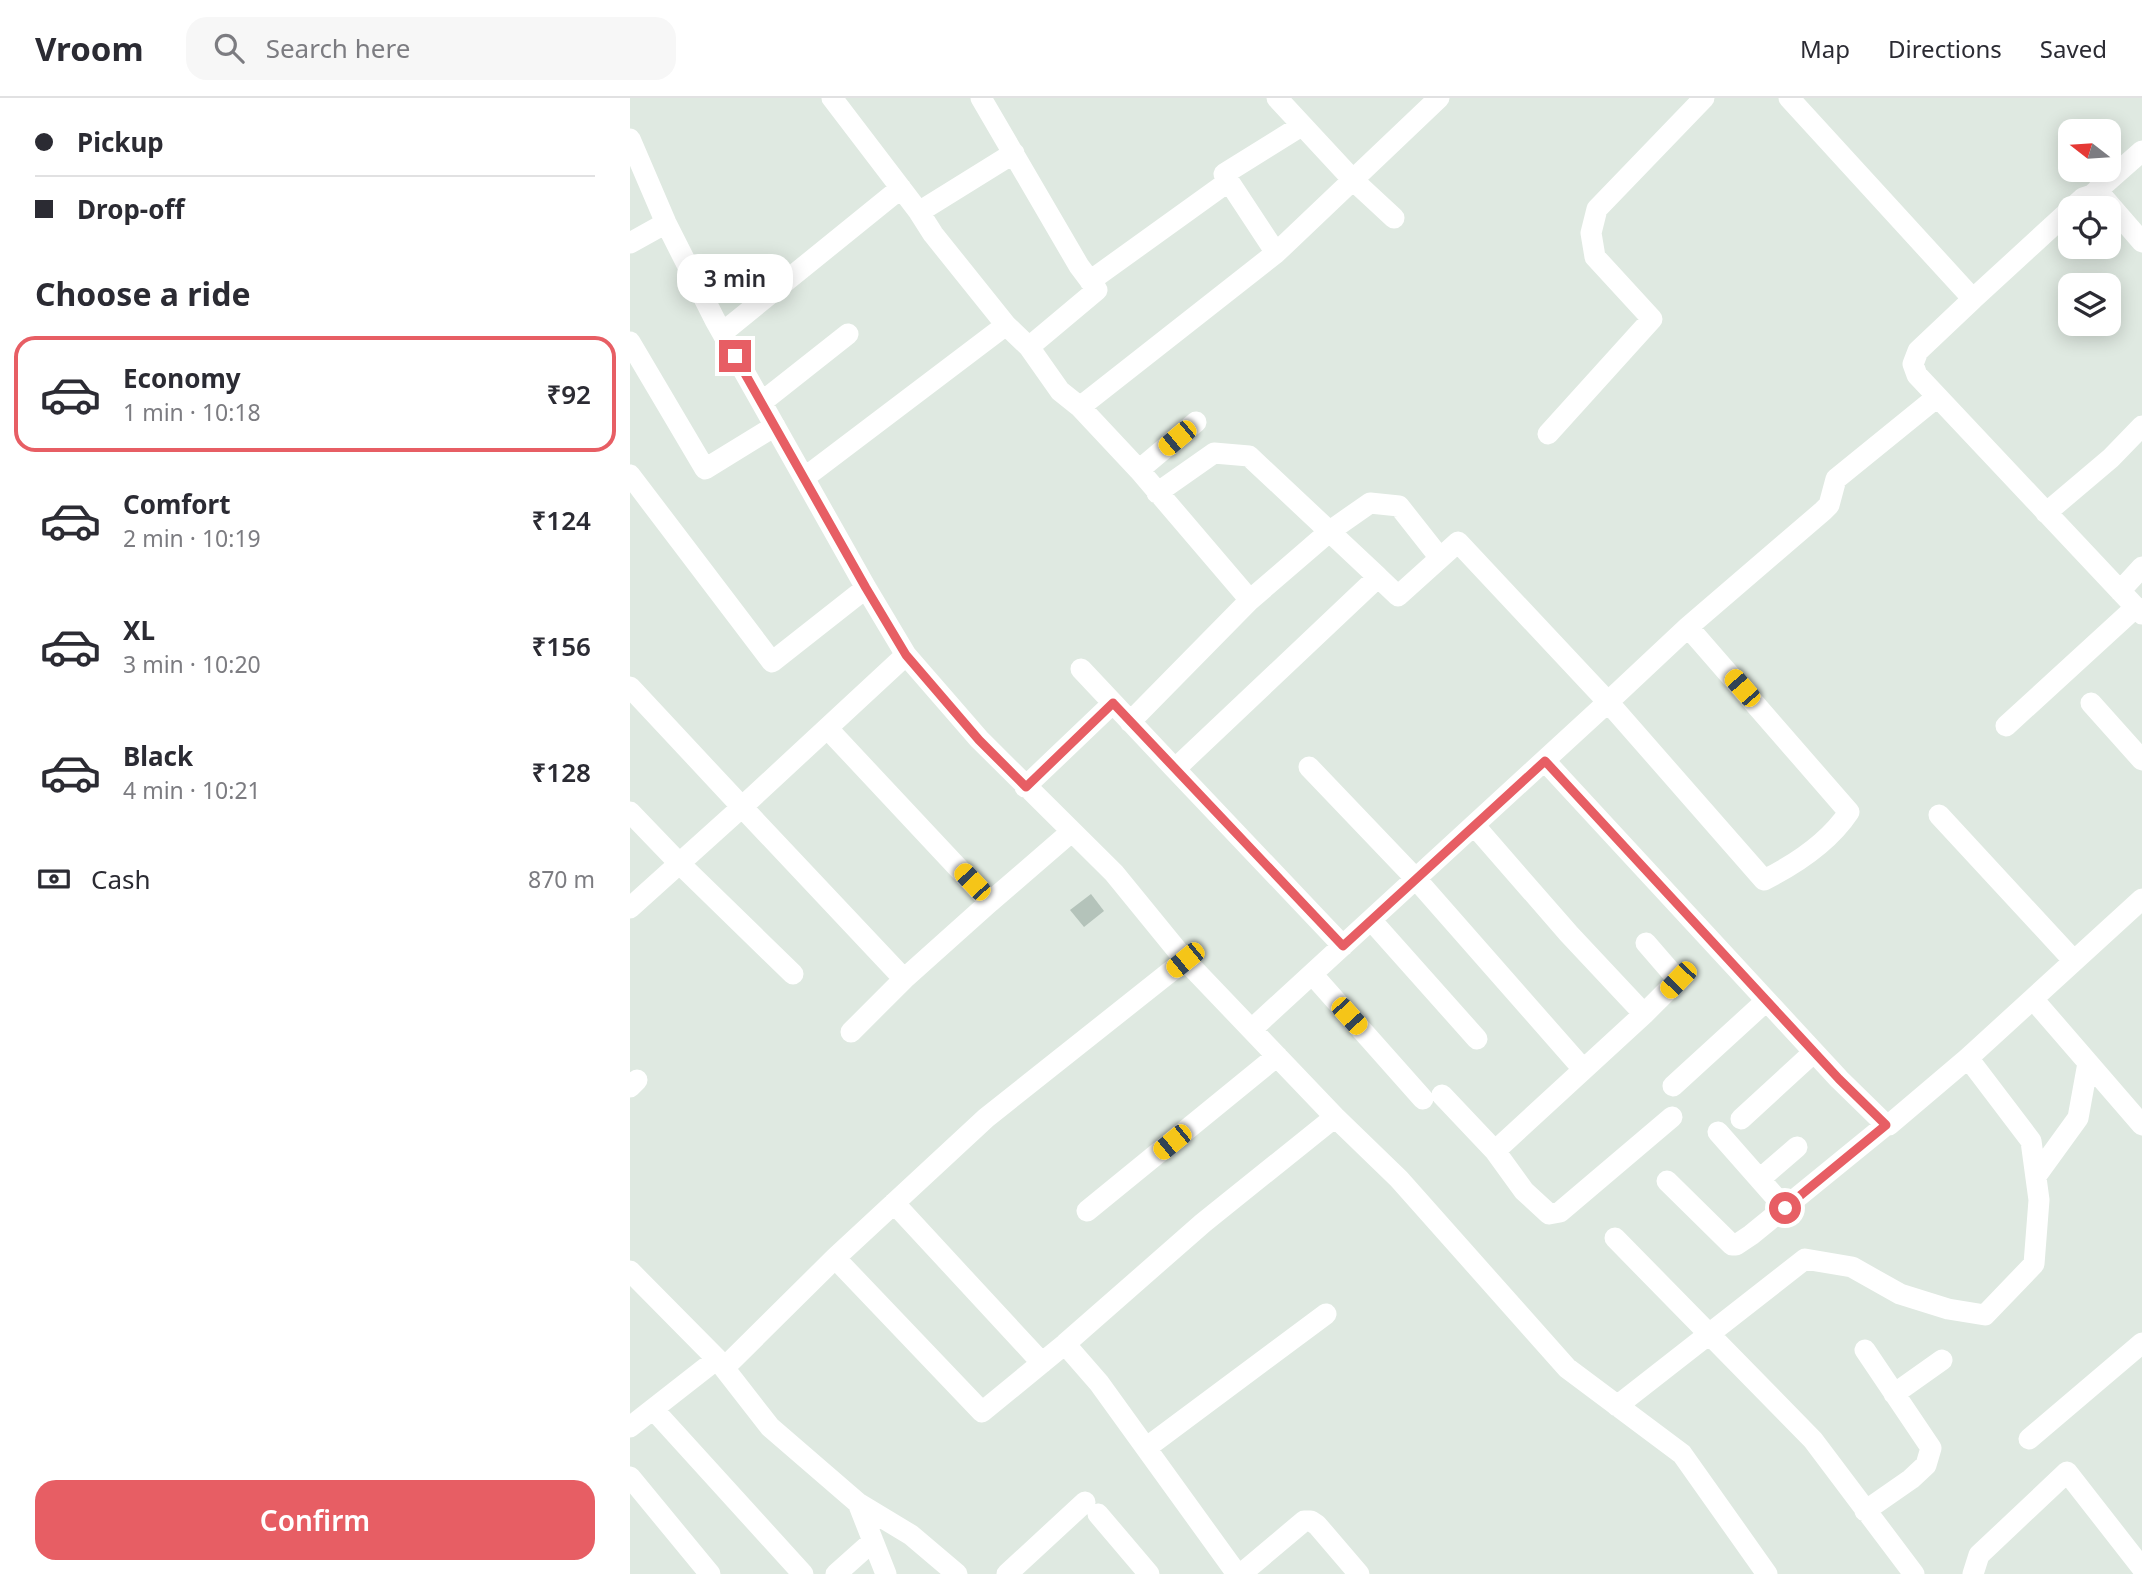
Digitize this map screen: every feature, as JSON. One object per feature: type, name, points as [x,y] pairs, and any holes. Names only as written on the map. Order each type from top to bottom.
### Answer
[{"type":"street","points":[[832,98],[933,234],[1006,326],[1028,348],[1060,391],[1080,407],[1139,470],[1250,600]]},
{"type":"street","points":[[981,98],[1051,219],[1097,290],[1028,348]]},
{"type":"street","points":[[1277,98],[1353,180],[1394,218]]},
{"type":"street","points":[[1080,407],[1276,253],[1439,98]]},
{"type":"street","points":[[1548,434],[1652,320],[1595,257],[1591,233],[1597,209],[1704,98]]},
{"type":"street","points":[[1789,98],[1973,299]]},
{"type":"street","points":[[1276,253],[1224,174],[1301,126]]},
{"type":"street","points":[[630,139],[666,223],[722,333],[906,655],[979,740],[1114,873],[1185,960],[1335,1117],[1399,1179],[1567,1368],[1682,1454],[1767,1574]]},
{"type":"street","points":[[2087,196],[2098,190],[2142,150]]},
{"type":"street","points":[[919,212],[1014,153]]},
{"type":"street","points":[[1090,281],[1229,181]]},
{"type":"street","points":[[722,333],[901,188]]},
{"type":"street","points":[[2098,190],[2142,242]]},
{"type":"street","points":[[2006,726],[2139,610],[1937,397],[1917,375],[1913,364],[1918,351],[2058,221]]},
{"type":"street","points":[[630,243],[666,223]]},
{"type":"street","points":[[804,478],[1006,326]]},
{"type":"street","points":[[762,402],[848,334]]},
{"type":"street","points":[[630,342],[705,469],[775,426]]},
{"type":"street","points":[[1252,1029],[1688,627],[1823,511],[1829,505],[1836,479],[1937,397]]},
{"type":"street","points":[[1139,470],[1196,422]]},
{"type":"street","points":[[2046,513],[2111,458],[2142,426]]},
{"type":"street","points":[[1157,493],[1214,453],[1249,456],[1398,596],[1458,542],[1608,702],[1764,880],[1790,867],[1839,828],[1849,812],[1688,627]]},
{"type":"street","points":[[630,475],[637,497],[772,662],[866,588]]},
{"type":"street","points":[[1130,722],[1250,600],[1329,531],[1370,503],[1399,506],[1440,558]]},
{"type":"street","points":[[2120,591],[2142,567]]},
{"type":"street","points":[[1175,769],[1378,577]]},
{"type":"street","points":[[630,908],[906,655]]},
{"type":"street","points":[[1081,669],[1343,946]]},
{"type":"street","points":[[630,687],[904,979]]},
{"type":"street","points":[[1026,787],[1113,703]]},
{"type":"street","points":[[2091,703],[2142,760]]},
{"type":"street","points":[[828,729],[990,902]]},
{"type":"street","points":[[1545,761],[1766,1001],[1886,1125]]},
{"type":"street","points":[[1309,767],[1416,879],[1583,1069]]},
{"type":"street","points":[[630,812],[793,974]]},
{"type":"street","points":[[1939,815],[2074,961]]},
{"type":"street","points":[[1474,825],[1569,934],[1644,1014]]},
{"type":"street","points":[[851,1032],[904,979],[1071,832]]},
{"type":"street","points":[[1667,1181],[1732,1245],[1736,1245],[1886,1125],[1891,1124],[1968,1058],[2142,899]]},
{"type":"street","points":[[1371,920],[1477,1039]]},
{"type":"street","points":[[1495,1151],[1685,973],[1646,943]]},
{"type":"street","points":[[630,1427],[721,1363],[986,1118],[1185,960]]},
{"type":"street","points":[[1312,974],[1433,1097],[1495,1151],[1524,1191],[1549,1214],[1560,1212],[1672,1116]]},
{"type":"street","points":[[2033,999],[2142,1125]]},
{"type":"street","points":[[1673,1086],[1766,1001]]},
{"type":"street","points":[[1741,1119],[1814,1052]]},
{"type":"street","points":[[1087,1211],[1277,1056]]},
{"type":"street","points":[[1617,1406],[1805,1259],[1852,1267],[1900,1294],[1948,1310],[1984,1315],[2034,1264],[2039,1200],[2031,1141],[1968,1058]]},
{"type":"street","points":[[2036,1176],[2078,1118],[2088,1063]]},
{"type":"street","points":[[835,1258],[982,1412],[1065,1344],[1203,1223],[1335,1117]]},
{"type":"street","points":[[1718,1132],[1785,1208]]},
{"type":"street","points":[[1760,1179],[1797,1146]]},
{"type":"street","points":[[894,1203],[1042,1363]]},
{"type":"street","points":[[1615,1238],[1813,1440],[1914,1574]]},
{"type":"street","points":[[630,1271],[721,1363],[770,1427],[858,1503],[911,1535],[957,1574]]},
{"type":"street","points":[[1146,1448],[1326,1314]]},
{"type":"street","points":[[2029,1439],[2142,1343]]},
{"type":"street","points":[[1065,1344],[1099,1383],[1239,1574],[1304,1521],[1317,1525],[1359,1574]]},
{"type":"street","points":[[1865,1350],[1931,1448],[1926,1465],[1919,1472],[1866,1511]]},
{"type":"street","points":[[1894,1394],[1942,1360]]},
{"type":"street","points":[[653,1409],[803,1574]]},
{"type":"street","points":[[1973,1574],[1979,1555],[2067,1472],[2142,1568]]},
{"type":"street","points":[[630,1477],[710,1574]]},
{"type":"street","points":[[858,1503],[886,1574]]},
{"type":"street","points":[[1007,1574],[1092,1508],[1149,1574]]},
{"type":"street","points":[[836,1574],[873,1541]]},
{"type":"building","points":[[1091,894],[1104,911],[1084,927],[1070,910]]},
{"type":"route","points":[[735,356],[906,655],[979,740],[1026,787],[1113,703],[1343,946],[1545,761],[1839,1079],[1886,1125],[1785,1208]]}]
